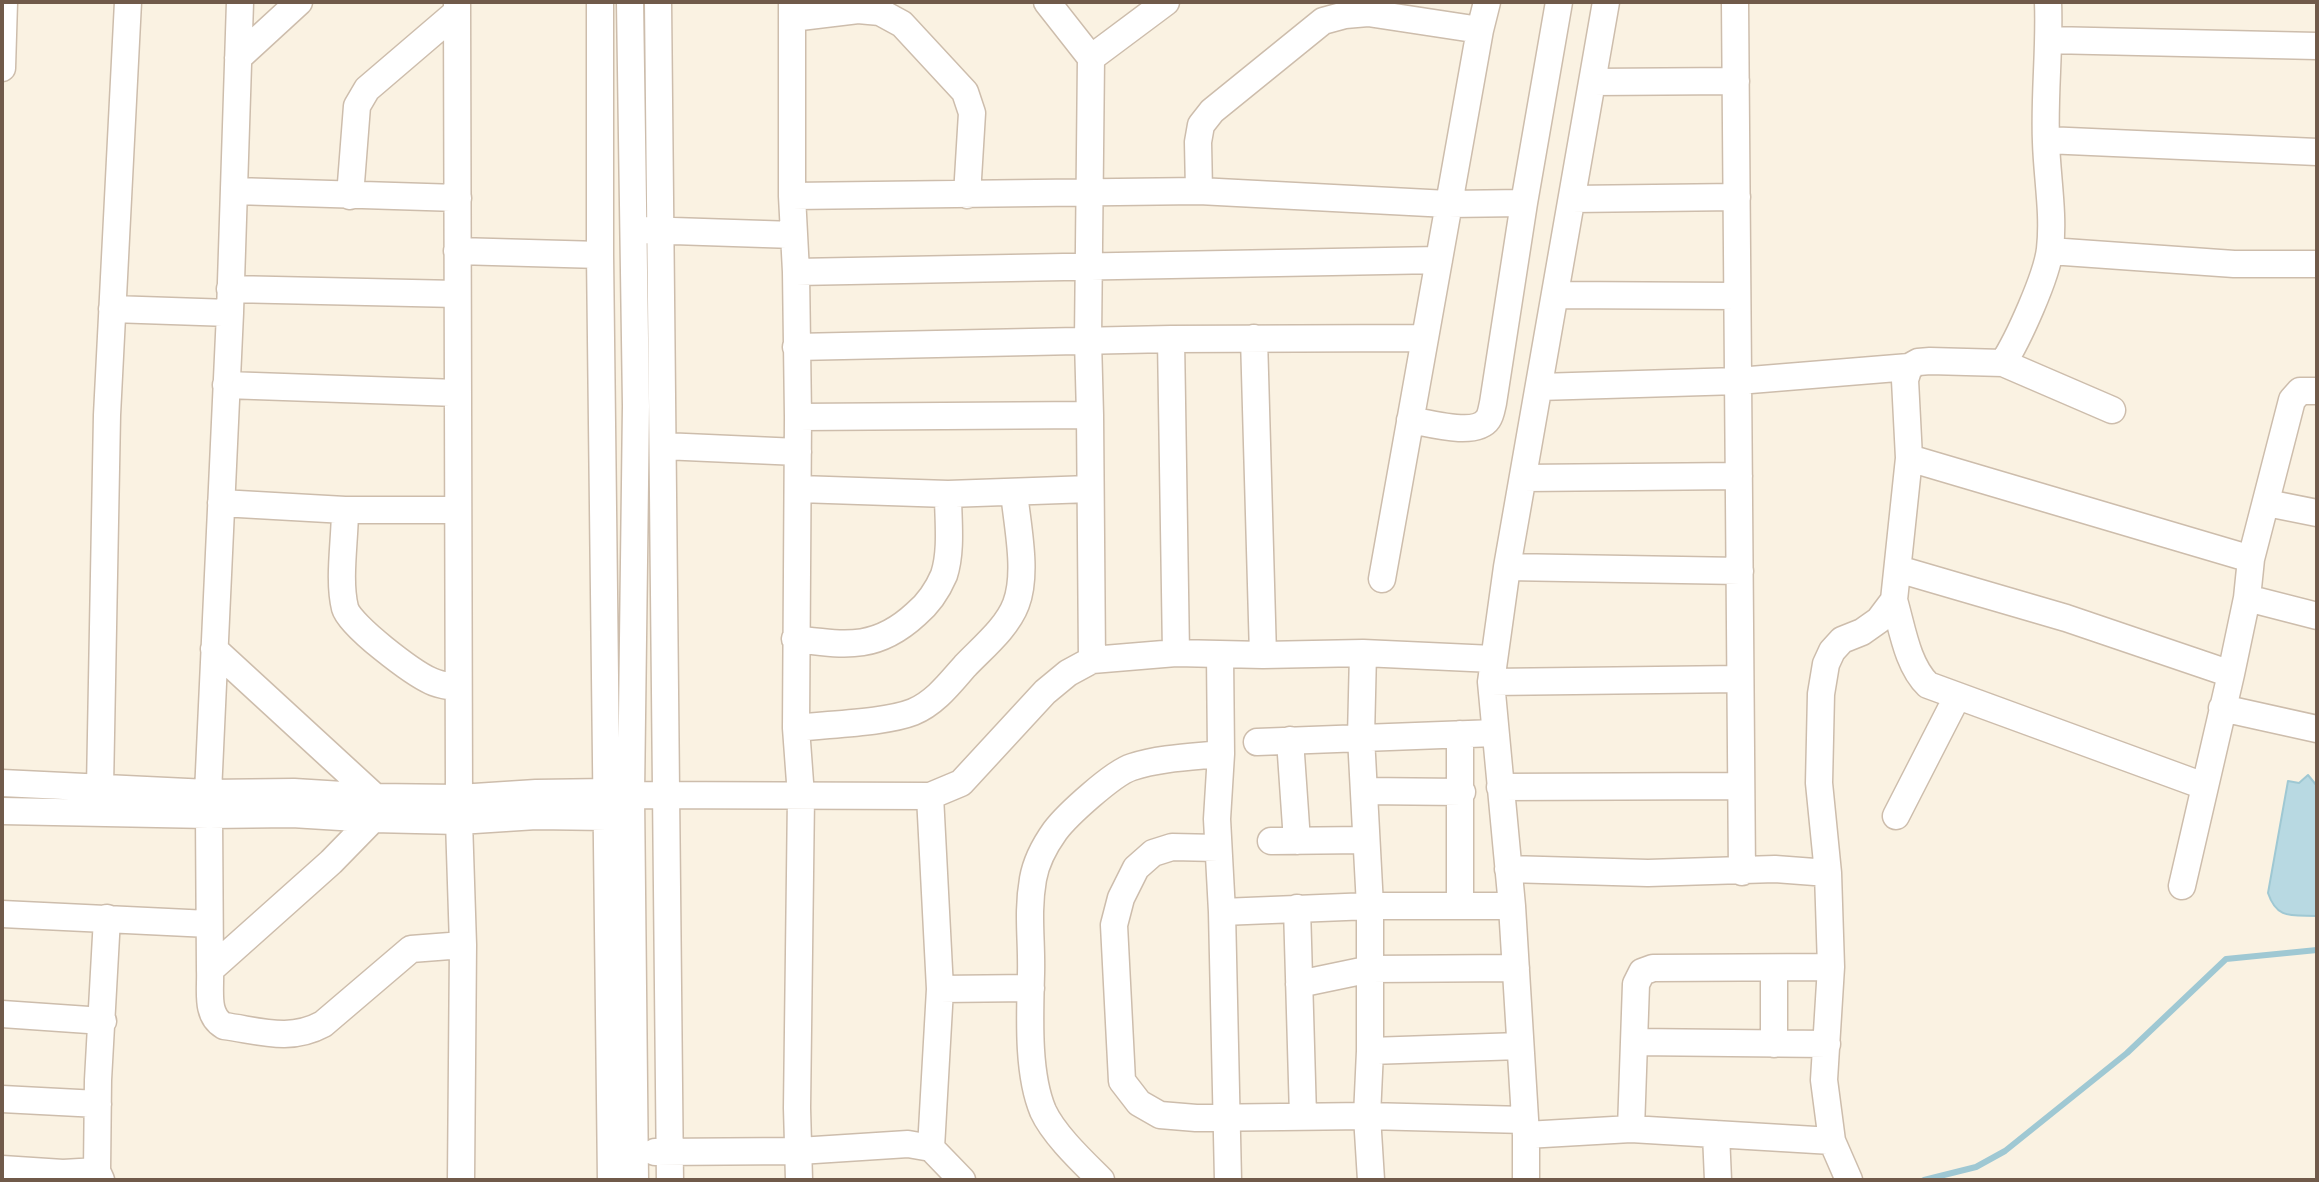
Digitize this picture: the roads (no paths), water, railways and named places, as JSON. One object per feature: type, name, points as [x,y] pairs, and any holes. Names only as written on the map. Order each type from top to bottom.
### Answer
[{"type":"street","points":[[2,68],[4,2]]},
{"type":"street","points":[[100,788],[107,429],[128,2]]},
{"type":"street","points":[[240,2],[235,191],[208,804],[211,1012],[216,1021],[225,1026],[292,1035],[309,1031],[323,1024],[411,949],[463,946]]},
{"type":"street","points":[[238,58],[299,2]]},
{"type":"street","points":[[600,2],[600,244],[619,806],[623,1152],[635,1180]]},
{"type":"street","points":[[619,806],[636,405],[630,2]]},
{"type":"street","points":[[658,2],[670,1180]]},
{"type":"street","points":[[1046,2],[1091,58],[1087,340],[1091,660]]},
{"type":"street","points":[[1091,58],[1166,2]]},
{"type":"street","points":[[1382,579],[1448,204],[1487,2]]},
{"type":"street","points":[[1410,420],[1465,428],[1477,427],[1488,420],[1559,2]]},
{"type":"street","points":[[1526,1180],[1526,1127],[1512,906],[1495,733],[1492,671],[1522,478],[1606,2]]},
{"type":"street","points":[[1735,2],[1742,872]]},
{"type":"street","points":[[2003,363],[2013,348],[2050,251],[2046,140],[2048,2]]},
{"type":"street","points":[[349,195],[357,106],[367,89],[457,7]]},
{"type":"street","points":[[457,7],[458,688],[463,946],[461,1180]]},
{"type":"street","points":[[799,1180],[801,796],[796,728],[795,639],[799,489],[796,272],[792,196],[792,10],[880,12],[902,24],[965,92],[972,113],[967,195]]},
{"type":"street","points":[[1199,191],[1198,142],[1201,125],[1212,111],[1323,21],[1368,13],[1480,30]]},
{"type":"street","points":[[2049,40],[2317,46]]},
{"type":"street","points":[[1592,82],[1736,81]]},
{"type":"street","points":[[2046,140],[2317,152]]},
{"type":"street","points":[[235,191],[458,198]]},
{"type":"street","points":[[792,196],[1199,191],[1448,204],[1524,204]]},
{"type":"street","points":[[1572,200],[1737,197]]},
{"type":"street","points":[[457,251],[600,244],[634,230],[794,235]]},
{"type":"street","points":[[2050,251],[2234,264],[2317,264]]},
{"type":"street","points":[[796,272],[1439,260]]},
{"type":"street","points":[[112,309],[230,301],[457,294]]},
{"type":"street","points":[[1555,295],[1738,296]]},
{"type":"street","points":[[1254,338],[1263,655]]},
{"type":"street","points":[[796,347],[1087,340],[1424,338]]},
{"type":"street","points":[[1171,339],[1176,653]]},
{"type":"street","points":[[1539,387],[1738,381],[1909,367],[1918,362],[1930,361],[2003,363],[2112,410]]},
{"type":"street","points":[[1909,367],[1905,380],[1909,458],[1894,600],[1921,679],[1936,690],[2204,786]]},
{"type":"street","points":[[226,385],[457,393]]},
{"type":"street","points":[[2182,886],[2231,674],[2251,559],[2292,400],[2300,391],[2317,391]]},
{"type":"street","points":[[798,417],[1090,415]]},
{"type":"street","points":[[663,446],[798,452]]},
{"type":"street","points":[[1909,458],[2251,559]]},
{"type":"street","points":[[1522,478],[1739,476]]},
{"type":"street","points":[[799,489],[948,494],[1090,489]]},
{"type":"street","points":[[796,728],[892,717],[912,712],[931,703],[947,687],[1007,619],[1016,604],[1021,565],[1014,492]]},
{"type":"street","points":[[795,639],[838,644],[884,638],[921,610],[935,592],[944,574],[948,551],[948,494]]},
{"type":"street","points":[[221,503],[345,510],[457,510]]},
{"type":"street","points":[[2266,503],[2317,513]]},
{"type":"street","points":[[345,510],[343,595],[346,612],[358,627],[415,673],[434,682],[458,688]]},
{"type":"street","points":[[1507,568],[1740,571]]},
{"type":"street","points":[[1898,569],[2066,618],[2231,674]]},
{"type":"street","points":[[2246,598],[2317,615]]},
{"type":"street","points":[[1849,1180],[1832,1141],[1824,1080],[1830,967],[1828,873],[1819,783],[1821,694],[1826,664],[1832,651],[1842,640],[1879,621],[1894,600]]},
{"type":"street","points":[[214,649],[374,808]]},
{"type":"street","points":[[2,783],[100,788],[292,814],[374,808],[459,810],[536,816],[619,806],[666,794],[930,796],[961,783],[1045,692],[1068,673],[1091,660],[1176,653],[1363,653],[1492,671],[1740,679]]},
{"type":"street","points":[[1363,653],[1361,737],[1370,906],[1367,1116],[1371,1180]]},
{"type":"street","points":[[1220,655],[1218,848],[1228,1180]]},
{"type":"street","points":[[1896,816],[1957,697]]},
{"type":"street","points":[[2222,708],[2317,729]]},
{"type":"street","points":[[1257,742],[1495,733]]},
{"type":"street","points":[[1460,734],[1460,904]]},
{"type":"street","points":[[1290,740],[1284,841],[1366,840]]},
{"type":"street","points":[[1101,1180],[1069,1146],[1044,1112],[1034,1076],[1028,921],[1033,877],[1043,850],[1057,829],[1098,790],[1128,768],[1151,762],[1221,754]]},
{"type":"street","points":[[1500,787],[1741,786]]},
{"type":"street","points":[[1363,791],[1462,792]]},
{"type":"street","points":[[930,796],[940,989],[931,1148]]},
{"type":"street","points":[[2,811],[208,804]]},
{"type":"street","points":[[210,970],[331,862],[374,808]]},
{"type":"street","points":[[1218,848],[1172,847],[1153,853],[1136,868],[1121,898],[1114,925],[1122,1081],[1139,1103],[1160,1115],[1226,1119],[1367,1116],[1526,1127],[1631,1129],[1832,1141]]},
{"type":"street","points":[[1508,869],[1648,873],[1775,869],[1828,873]]},
{"type":"street","points":[[1222,912],[1460,904],[1512,906]]},
{"type":"street","points":[[1297,908],[1303,1116]]},
{"type":"street","points":[[2,914],[209,923]]},
{"type":"street","points":[[2,1169],[99,1176],[98,1104],[107,918]]},
{"type":"street","points":[[1631,1129],[1636,984],[1642,972],[1653,968],[1830,967]]},
{"type":"street","points":[[1299,984],[1371,969],[1516,968]]},
{"type":"street","points":[[1774,968],[1774,1044]]},
{"type":"street","points":[[940,989],[1031,988]]},
{"type":"street","points":[[2,1014],[103,1021]]},
{"type":"street","points":[[1635,1042],[1827,1044]]},
{"type":"street","points":[[1370,1051],[1520,1046]]},
{"type":"street","points":[[2,1099],[98,1104]]},
{"type":"street","points":[[1716,1134],[1718,1180]]},
{"type":"street","points":[[623,1152],[799,1151],[908,1144],[931,1148],[962,1180]]},
{"type":"street","points":[[611,1180],[623,1152]]},
{"type":"water","points":[[2308,775],[2317,786],[2317,916],[2281,912],[2268,893],[2288,781],[2299,783]]},
{"type":"waterway","points":[[1924,1180],[1976,1167],[2005,1151],[2127,1053],[2226,959],[2317,950]]}]
